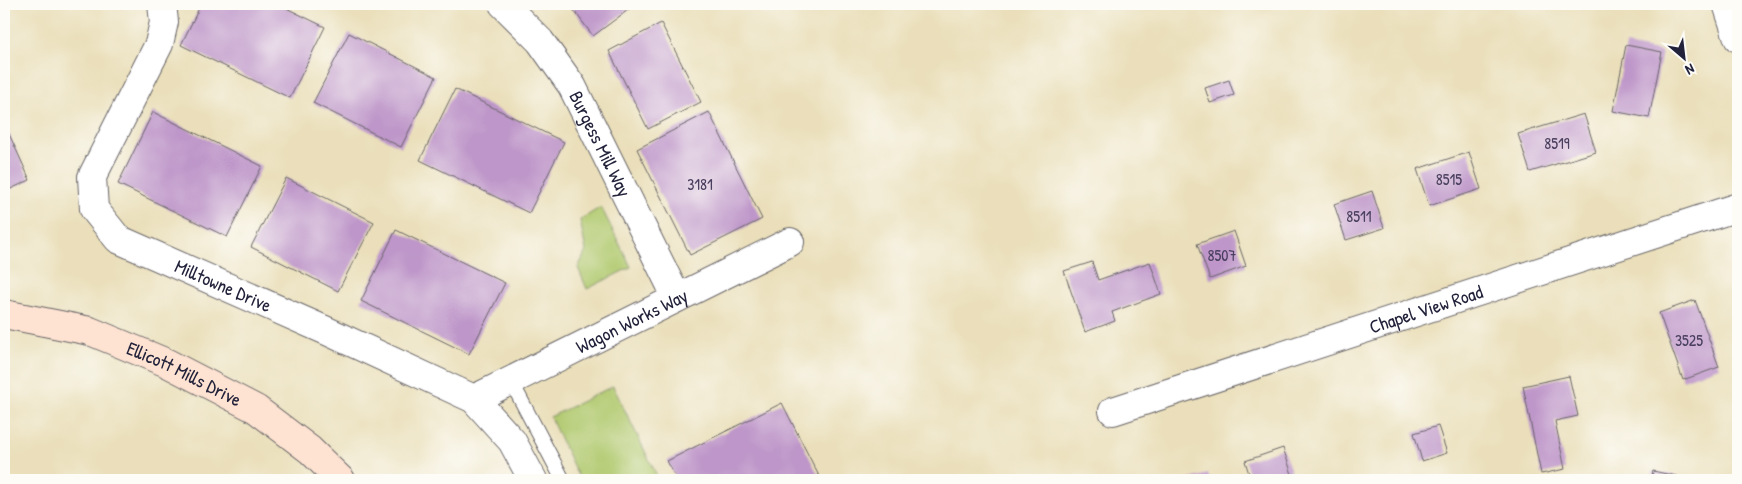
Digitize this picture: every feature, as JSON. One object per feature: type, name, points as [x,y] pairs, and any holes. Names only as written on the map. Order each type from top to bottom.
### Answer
[{"type":"main road","name":"Ellicott Mills Drive","points":[[4,314],[90,331],[167,363],[256,409],[310,450],[341,480]]},
{"type":"street","name":"Milltowne Drive","points":[[162,4],[164,22],[159,44],[92,177],[94,210],[118,239],[327,331],[474,399],[512,441],[533,480]]},
{"type":"street","name":"Burgess Mill Way","points":[[503,4],[540,41],[572,86],[677,298]]},
{"type":"street","points":[[1727,4],[1738,38]]},
{"type":"street","name":"Chapel View Road","points":[[1113,411],[1738,207]]},
{"type":"street","name":"Wagon Works Way","points":[[474,399],[790,242]]},
{"type":"lane","points":[[511,381],[562,480]]},
{"type":"green space","points":[[601,207],[631,267],[587,289],[578,268],[586,251],[580,220]]},
{"type":"green space","points":[[613,386],[659,480],[580,480],[550,417]]},
{"type":"building","points":[[201,4],[278,4],[325,27],[290,98],[181,45]]},
{"type":"building","points":[[569,4],[636,4],[593,36]]},
{"type":"building","points":[[661,23],[701,102],[648,129],[609,51]]},
{"type":"building","points":[[349,33],[436,77],[401,147],[313,103]]},
{"type":"building","points":[[1626,45],[1662,52],[1649,118],[1613,111]]},
{"type":"building","points":[[1229,80],[1234,95],[1210,103],[1205,88]]},
{"type":"building","points":[[455,89],[564,142],[529,213],[420,160]]},
{"type":"building","points":[[153,112],[262,166],[227,237],[118,184]]},
{"type":"building","points":[[709,112],[762,219],[690,255],[637,149]]},
{"type":"building","points":[[1584,114],[1596,152],[1530,172],[1518,134]]},
{"type":"building","points":[[4,123],[30,180],[4,192]]},
{"type":"building","points":[[1469,152],[1481,189],[1429,206],[1417,169]]},
{"type":"building","points":[[286,178],[374,222],[338,291],[251,247]]},
{"type":"building","points":[[1372,191],[1384,228],[1346,240],[1334,204]]},
{"type":"building","points":[[396,230],[505,283],[469,354],[361,301]]},
{"type":"building","points":[[1234,231],[1246,266],[1210,279],[1197,244]]},
{"type":"building","points":[[1092,262],[1098,280],[1150,262],[1161,294],[1112,312],[1115,321],[1085,332],[1064,271]]},
{"type":"building","points":[[1695,300],[1719,367],[1683,380],[1659,313]]},
{"type":"building","points":[[1569,376],[1578,416],[1555,421],[1565,469],[1541,474],[1523,386]]},
{"type":"building","points":[[782,403],[821,480],[677,480],[667,461]]},
{"type":"building","points":[[1438,426],[1447,453],[1422,461],[1414,433]]},
{"type":"building","points":[[1283,448],[1294,480],[1251,480],[1245,461]]},
{"type":"building","points":[[1653,471],[1690,479],[1690,480],[1651,480]]},
{"type":"building","points":[[1208,474],[1210,480],[1187,480]]}]
